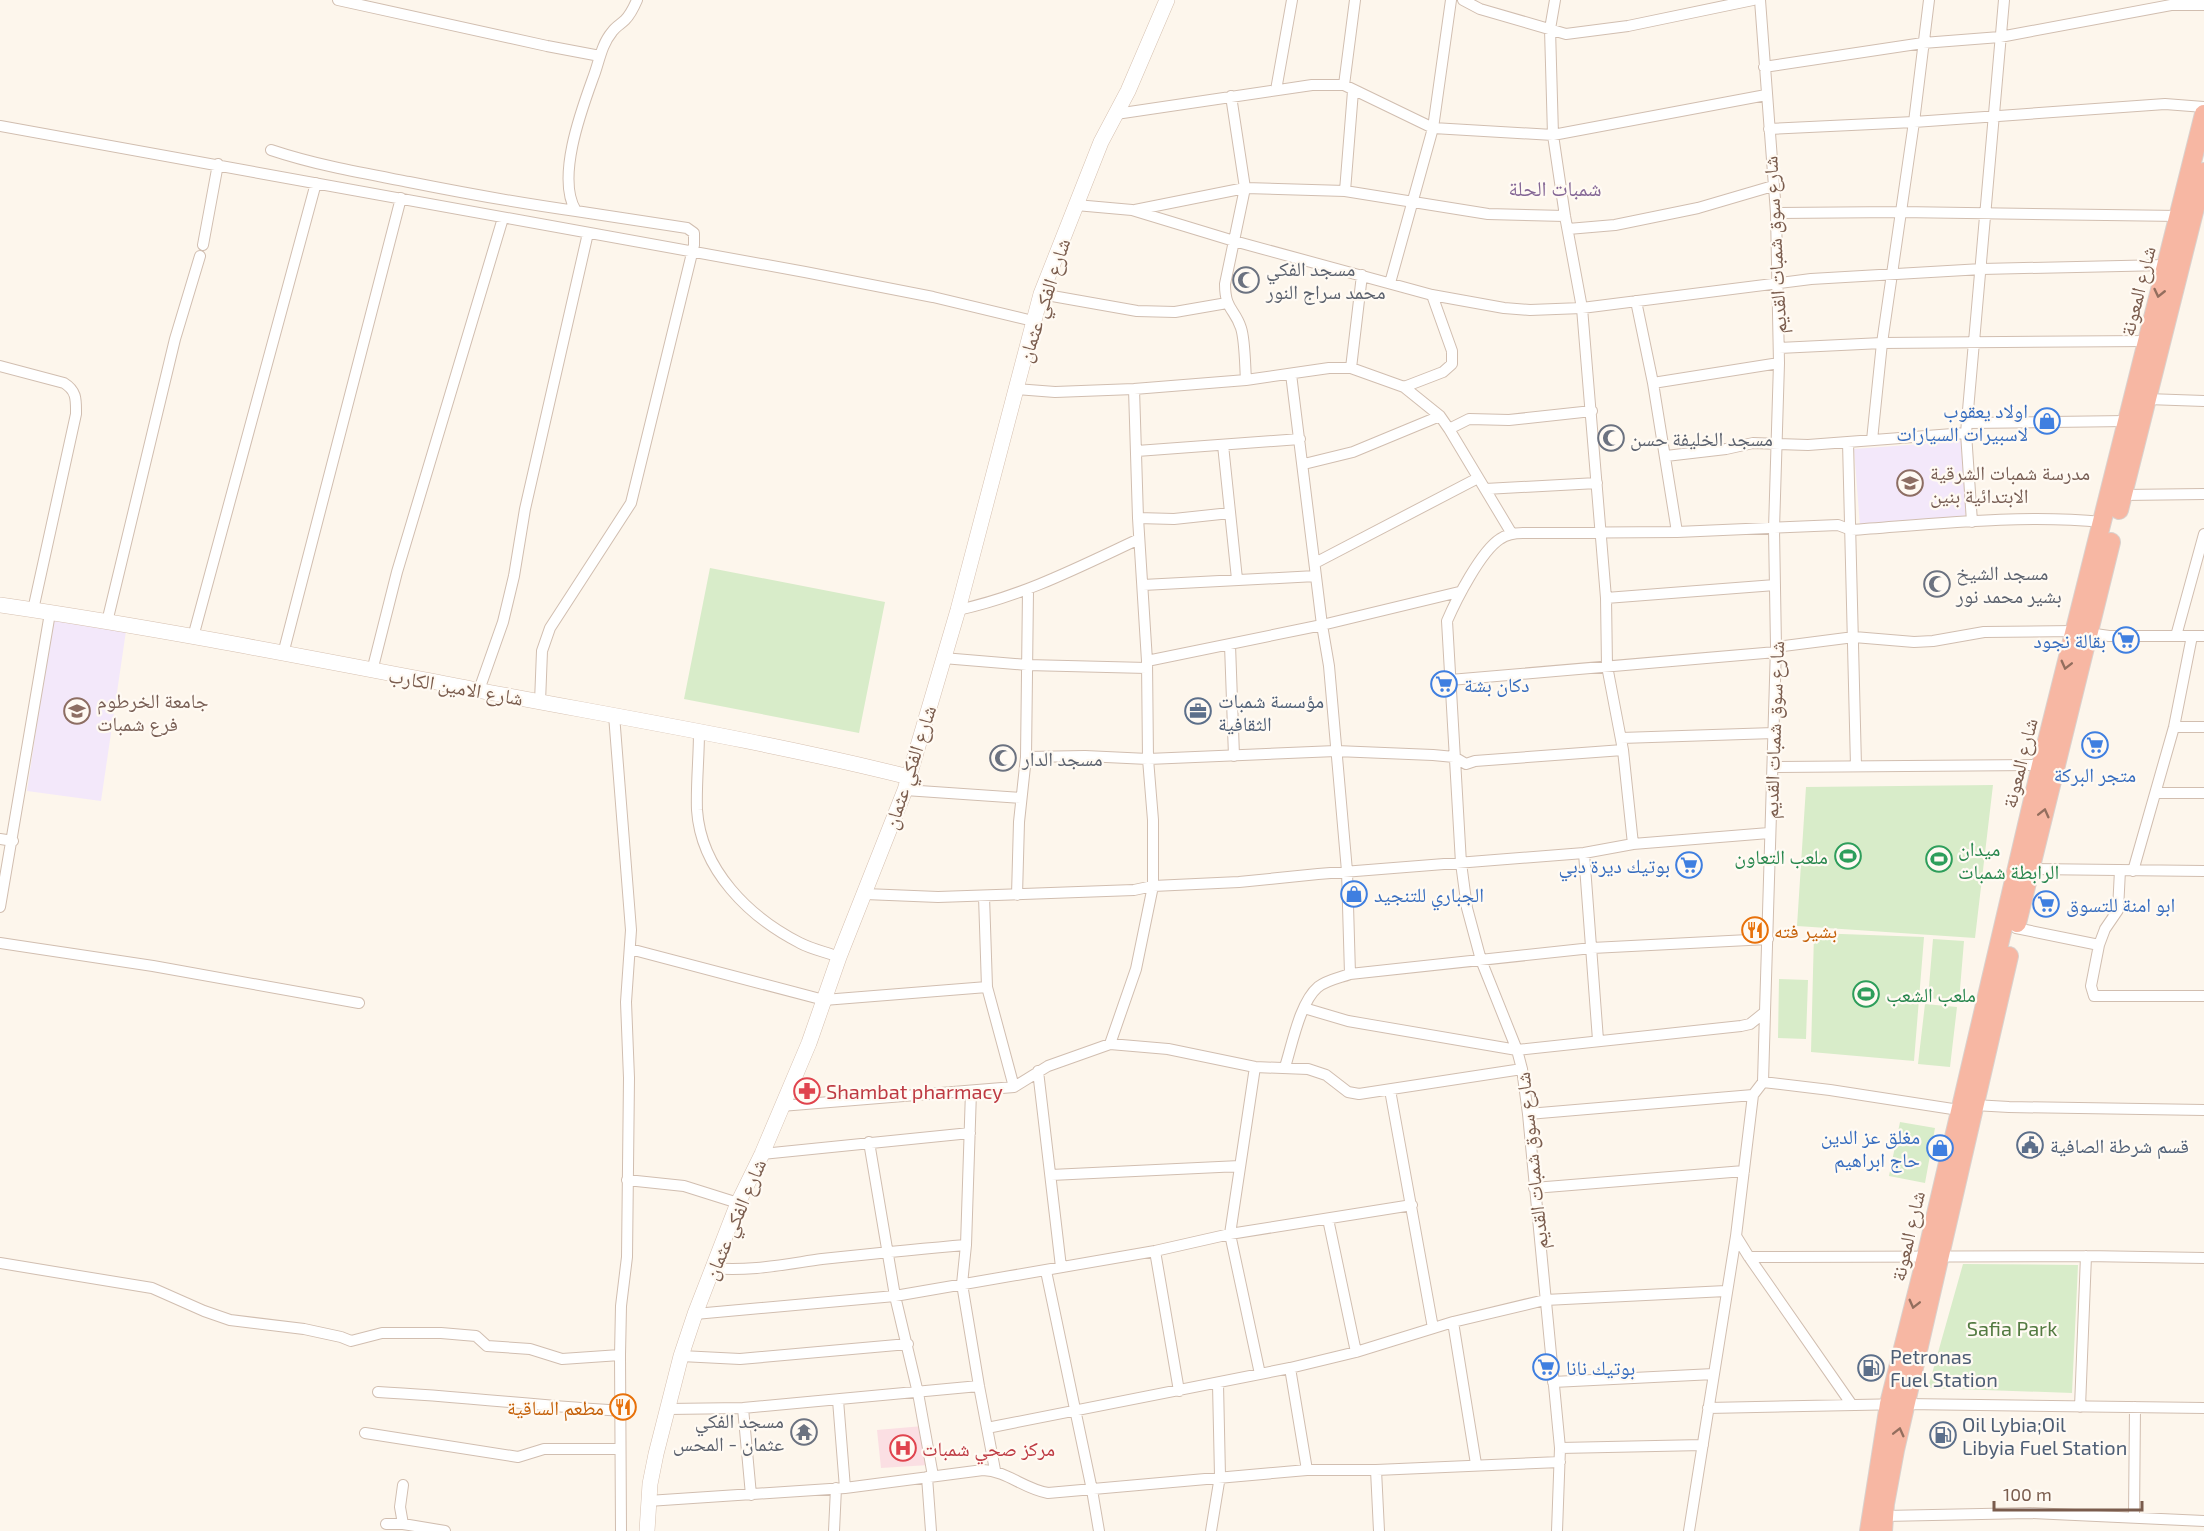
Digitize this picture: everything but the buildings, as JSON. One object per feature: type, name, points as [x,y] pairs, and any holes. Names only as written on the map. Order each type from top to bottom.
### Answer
[{"type":"highway","name":"شارع المعونة","points":[[1967,1107],[2031,869],[2103,522],[2204,114]]},
{"type":"highway","name":"شارع المعونة","points":[[1869,1531],[1967,1107],[2041,765],[2123,495],[2203,181]]},
{"type":"highway","name":"شارع المعونة","points":[[1884,1523],[1893,1458],[1897,1404]]},
{"type":"street","points":[[338,0],[600,56]]},
{"type":"street","points":[[576,211],[568,196],[567,183],[572,148],[584,99],[612,31],[628,17],[637,0]]},
{"type":"street","name":"شارع الفكي عثمان","points":[[647,1531],[648,1502],[656,1454],[681,1356],[695,1314],[738,1203],[762,1154],[809,1043],[839,957],[907,783],[958,610],[1041,294],[1101,142],[1128,91],[1167,0]]},
{"type":"street","points":[[1276,90],[1292,0]]},
{"type":"street","points":[[1346,191],[1348,88],[1355,0]]},
{"type":"street","points":[[1390,283],[1433,128],[1451,0]]},
{"type":"street","points":[[1463,0],[1566,34],[1628,26],[1753,0]]},
{"type":"street","points":[[1555,0],[1550,29],[1553,135],[1582,308],[1598,483],[1606,598],[1607,666],[1623,750],[1633,844]]},
{"type":"street","name":"شارع سوق شمبات القديم","points":[[1557,1531],[1560,1448],[1528,1114],[1517,1050],[1741,1026],[1750,1024],[1765,1012],[1776,650],[1774,529],[1779,348],[1776,213],[1760,0]]},
{"type":"street","points":[[1872,440],[1882,343],[1929,0]]},
{"type":"street","points":[[1972,522],[1967,428],[2004,0]]},
{"type":"street","points":[[1764,67],[1923,43],[2000,37],[2171,5],[2204,5]]},
{"type":"street","points":[[1116,114],[1312,86],[1348,88],[1433,128],[1553,135],[1766,95]]},
{"type":"street","points":[[1231,96],[1245,188],[1225,284],[1227,303],[1241,327],[1246,380]]},
{"type":"street","points":[[1769,129],[1914,122],[2165,104],[2204,107]]},
{"type":"street","points":[[0,126],[692,251],[933,297],[1033,321]]},
{"type":"street","points":[[271,150],[318,164],[513,203],[687,228],[694,233],[692,251],[631,503],[550,628],[542,651],[540,702]]},
{"type":"street","points":[[107,622],[175,339],[201,250],[218,164]]},
{"type":"street","points":[[193,637],[316,183]]},
{"type":"street","points":[[1568,229],[1615,225],[1704,207],[1773,186]]},
{"type":"street","points":[[1132,210],[1245,188],[1346,191],[1488,214],[1565,216]]},
{"type":"street","points":[[283,654],[401,198]]},
{"type":"street","points":[[1076,205],[1132,210],[1234,241],[1432,295],[1504,308],[1530,310],[1582,308],[1778,282],[1982,269],[2166,265]]},
{"type":"street","points":[[1776,213],[1900,212],[2180,216]]},
{"type":"street","points":[[372,671],[397,572],[503,218]]},
{"type":"street","points":[[479,690],[503,622],[514,576],[525,509],[588,232]]},
{"type":"street","points":[[1351,368],[1362,275]]},
{"type":"street","points":[[1041,294],[1137,311],[1175,312],[1227,303]]},
{"type":"street","points":[[1404,387],[1443,372],[1452,364],[1452,351],[1432,295]]},
{"type":"street","points":[[1636,301],[1653,382],[1677,532]]},
{"type":"street","points":[[1779,348],[1975,341],[2148,341]]},
{"type":"street","points":[[1653,382],[1779,363]]},
{"type":"street","points":[[0,366],[64,383],[76,395],[76,414],[33,610]]},
{"type":"street","points":[[1016,389],[1055,392],[1134,389],[1246,380],[1329,368],[1351,368],[1404,387],[1440,416],[1512,534]]},
{"type":"street","points":[[1291,374],[1329,666],[1347,871],[1350,975]]},
{"type":"street","points":[[1110,1044],[1136,969],[1153,885],[1153,820],[1148,759],[1147,665],[1138,518],[1134,389]]},
{"type":"street","points":[[2146,399],[2204,401]]},
{"type":"street","points":[[1449,429],[1469,419],[1509,420],[1592,411]]},
{"type":"street","points":[[1304,464],[1353,452],[1440,416]]},
{"type":"street","points":[[1666,456],[1726,449],[1753,443],[1775,442],[1793,445],[1848,442],[1967,428],[2127,421]]},
{"type":"street","points":[[1137,451],[1300,439]]},
{"type":"street","points":[[1848,442],[1856,766]]},
{"type":"street","points":[[1223,446],[1237,579]]},
{"type":"street","points":[[1315,562],[1478,478]]},
{"type":"street","points":[[1485,489],[1598,483]]},
{"type":"street","points":[[2123,495],[2204,494]]},
{"type":"street","points":[[1138,518],[1174,519],[1230,513]]},
{"type":"street","points":[[1517,1050],[1482,960],[1467,908],[1461,863],[1447,621],[1460,592],[1495,543],[1512,534],[1677,532],[1838,525],[1851,530],[1972,522],[2072,519],[2103,522]]},
{"type":"street","points":[[2176,636],[2204,535]]},
{"type":"street","points":[[958,610],[992,603],[1028,591],[1140,539]]},
{"type":"street","points":[[1143,585],[1316,576]]},
{"type":"street","points":[[1606,598],[1775,585]]},
{"type":"street","points":[[1017,896],[1017,854],[1026,757],[1028,591]]},
{"type":"street","points":[[943,658],[1027,665],[1147,665],[1460,592]]},
{"type":"street","name":"شارع الامين الكارب","points":[[0,605],[193,637],[817,754],[907,783]]},
{"type":"street","points":[[0,907],[50,613]]},
{"type":"street","points":[[1450,680],[1776,650],[1854,637],[1914,642],[1984,632],[2204,636]]},
{"type":"street","points":[[2133,870],[2174,727],[2192,636]]},
{"type":"street","points":[[1230,645],[1234,756]]},
{"type":"street","points":[[614,715],[630,904],[630,949],[626,1002],[629,1078],[627,1257],[621,1306],[620,1355],[621,1531]]},
{"type":"street","points":[[2174,727],[2204,727]]},
{"type":"street","points":[[699,732],[697,810],[707,853],[716,872],[734,894],[760,917],[801,944],[839,957]]},
{"type":"street","points":[[1621,738],[1774,733]]},
{"type":"street","points":[[1026,757],[1085,756],[1148,759],[1336,751],[1454,757],[1466,764],[1475,761],[1623,750]]},
{"type":"street","points":[[1773,767],[2041,765]]},
{"type":"street","points":[[907,783],[1021,798]]},
{"type":"street","points":[[2156,793],[2204,793]]},
{"type":"street","points":[[865,894],[938,897],[1017,896],[1134,890],[1153,885],[1239,882],[1347,871],[1584,853],[1633,844],[1769,833]]},
{"type":"street","points":[[0,839],[13,841]]},
{"type":"street","points":[[1584,853],[1598,1040]]},
{"type":"street","points":[[2031,869],[2204,871]]},
{"type":"street","points":[[2120,870],[2118,910],[2105,929],[2099,945],[2091,986],[2094,996],[2204,996]]},
{"type":"street","points":[[984,896],[987,987],[1014,1087]]},
{"type":"street","points":[[2016,928],[2099,945]]},
{"type":"street","points":[[1285,1067],[1304,1008],[1318,987],[1330,980],[1350,975],[1592,948],[1768,939]]},
{"type":"street","points":[[0,943],[153,966],[359,1003]]},
{"type":"street","points":[[630,949],[824,1000],[987,987]]},
{"type":"street","points":[[1304,1008],[1348,1021],[1517,1050]]},
{"type":"street","points":[[1689,1531],[1736,1236],[1753,1095],[1763,1082],[1765,1012]]},
{"type":"street","points":[[781,1106],[1014,1087],[1038,1071],[1110,1044],[1167,1049],[1255,1067],[1308,1069],[1326,1075],[1351,1093],[1359,1094],[1522,1069]]},
{"type":"street","points":[[1255,1067],[1230,1234],[1260,1374]]},
{"type":"street","points":[[1038,1071],[1062,1267]]},
{"type":"street","points":[[1763,1082],[1967,1107],[2204,1110]]},
{"type":"street","points":[[1390,1090],[1433,1328]]},
{"type":"street","points":[[971,1091],[966,1245],[962,1284],[978,1386],[995,1470]]},
{"type":"street","points":[[1528,1114],[1753,1095]]},
{"type":"street","points":[[762,1154],[970,1133]]},
{"type":"street","points":[[869,1142],[894,1296],[908,1344],[918,1393],[930,1476],[931,1531]]},
{"type":"street","points":[[1051,1175],[1240,1166]]},
{"type":"street","points":[[1534,1188],[1744,1171]]},
{"type":"street","points":[[627,1180],[684,1186],[738,1203]]},
{"type":"street","points":[[695,1314],[894,1296],[1155,1251],[1230,1234],[1412,1205]]},
{"type":"street","points":[[1328,1220],[1356,1352]]},
{"type":"street","points":[[1736,1236],[1852,1405]]},
{"type":"street","points":[[711,1268],[726,1270],[775,1267],[888,1252],[966,1245]]},
{"type":"street","points":[[1155,1251],[1179,1391]]},
{"type":"street","points":[[2079,1407],[2086,1256]]},
{"type":"street","points":[[1749,1257],[2204,1258]]},
{"type":"street","points":[[0,1263],[152,1288],[230,1320],[304,1329],[351,1341],[382,1334],[441,1334],[476,1336],[487,1346],[530,1349],[565,1360],[620,1355]]},
{"type":"street","points":[[1046,1271],[1076,1409],[1099,1531]]},
{"type":"street","points":[[987,1428],[1290,1368],[1356,1352],[1453,1322],[1545,1300],[1726,1291]]},
{"type":"street","points":[[1453,1322],[1476,1464]]},
{"type":"street","points":[[681,1356],[740,1359],[908,1344]]},
{"type":"street","points":[[1290,1368],[1307,1470]]},
{"type":"street","points":[[1553,1382],[1714,1374]]},
{"type":"street","points":[[1211,1531],[1220,1476],[1218,1384]]},
{"type":"street","points":[[668,1409],[743,1408],[978,1386]]},
{"type":"street","points":[[378,1392],[441,1395],[529,1405],[622,1411]]},
{"type":"street","points":[[834,1531],[840,1488],[838,1400]]},
{"type":"street","points":[[1708,1408],[1897,1404],[2204,1408]]},
{"type":"street","points":[[2134,1517],[2135,1407]]},
{"type":"street","points":[[743,1408],[751,1495]]},
{"type":"street","points":[[365,1433],[518,1457],[544,1449],[620,1449]]},
{"type":"street","points":[[1560,1448],[1703,1445]]},
{"type":"street","points":[[648,1502],[840,1488],[983,1470],[995,1470],[1037,1491],[1048,1493],[1307,1470],[1376,1470],[1560,1462]]},
{"type":"street","points":[[1376,1470],[1379,1531]]},
{"type":"street","points":[[403,1485],[400,1507],[403,1524]]},
{"type":"street","points":[[1884,1523],[2030,1513],[2204,1521]]},
{"type":"street","points":[[386,1524],[403,1524],[445,1531]]},
{"type":"shaded area","name":"مدرسة شمبات الشرقية الابتدائية بنين","points":[[1961,441],[1966,518],[1860,526],[1854,449]]},
{"type":"shaded area","name":"جامعة الخرطوم فرع شمبات","points":[[52,620],[126,631],[101,801],[27,791]]},
{"type":"shaded area","name":"مركز صحي شمبات","points":[[923,1426],[929,1465],[881,1468],[877,1430]]},
{"type":"green space","points":[[710,568],[885,602],[859,733],[684,699]]},
{"type":"green space","points":[[1993,785],[1975,938],[1797,926],[1806,787]]},
{"type":"green space","name":"ملعب الشعب","points":[[1814,933],[1924,937],[1914,1061],[1811,1052]]},
{"type":"green space","points":[[1933,939],[1964,941],[1959,1001],[1928,998]]},
{"type":"green space","points":[[1779,979],[1808,980],[1806,1039],[1778,1038]]},
{"type":"green space","points":[[1925,1004],[1957,1007],[1950,1067],[1918,1064]]},
{"type":"green space","points":[[1900,1122],[1935,1128],[1925,1183],[1889,1176]]},
{"type":"green space","name":"Safia Park","points":[[1963,1264],[2078,1265],[2072,1393],[1928,1388]]},
{"type":"place","name":"مسجد الفكي محمد سراج النور","points":[[1246,280]]},
{"type":"place","name":"اولاد يعقوب لاسبيرات السيارات","points":[[2047,421]]},
{"type":"place","name":"مسجد الخليفة حسن","points":[[1611,438]]},
{"type":"place","name":"مدرسة شمبات الشرقية الابتدائية بنين","points":[[1910,483]]},
{"type":"place","name":"مسجد الشيخ بشير محمد نور","points":[[1937,584]]},
{"type":"place","name":"بقالة نجود","points":[[2126,640]]},
{"type":"place","name":"دكان بشة","points":[[1444,684]]},
{"type":"place","name":"جامعة الخرطوم فرع شمبات","points":[[77,711]]},
{"type":"place","name":"مؤسسة شمبات الثقافية","points":[[1198,711]]},
{"type":"place","name":"متجر البركة","points":[[2095,745]]},
{"type":"place","name":"مسجد الدار","points":[[1003,758]]},
{"type":"place","name":"ملعب التعاون","points":[[1848,856]]},
{"type":"place","name":"ميدان الرابطة شمبات","points":[[1939,859]]},
{"type":"place","name":"بوتيك ديرة دبي","points":[[1689,865]]},
{"type":"place","name":"الجباري للتنجيد","points":[[1354,894]]},
{"type":"place","name":"ابو امنة للتسوق","points":[[2046,904]]},
{"type":"place","name":"بشير فته","points":[[1755,930]]},
{"type":"place","name":"ملعب الشعب","points":[[1866,994]]},
{"type":"place","name":"Shambat pharmacy","points":[[807,1091]]},
{"type":"place","name":"قسم شرطة الصافية","points":[[2030,1145]]},
{"type":"place","name":"مغلق عز الدين حاج ابراهيم","points":[[1940,1148]]},
{"type":"place","name":"بوتيك نانا","points":[[1546,1367]]},
{"type":"place","name":"Petronas Fuel Station","points":[[1871,1368]]},
{"type":"place","name":"مطعم الساقية","points":[[623,1407]]},
{"type":"place","name":"مسجد الفكي عثمان - المحس","points":[[804,1432]]},
{"type":"place","name":"Oil Lybia;Oil Libyia Fuel Station","points":[[1943,1435]]},
{"type":"place","name":"مركز صحي شمبات","points":[[903,1448]]},
{"type":"district","name":"شمبات الحلة","points":[[1555,187]]}]
